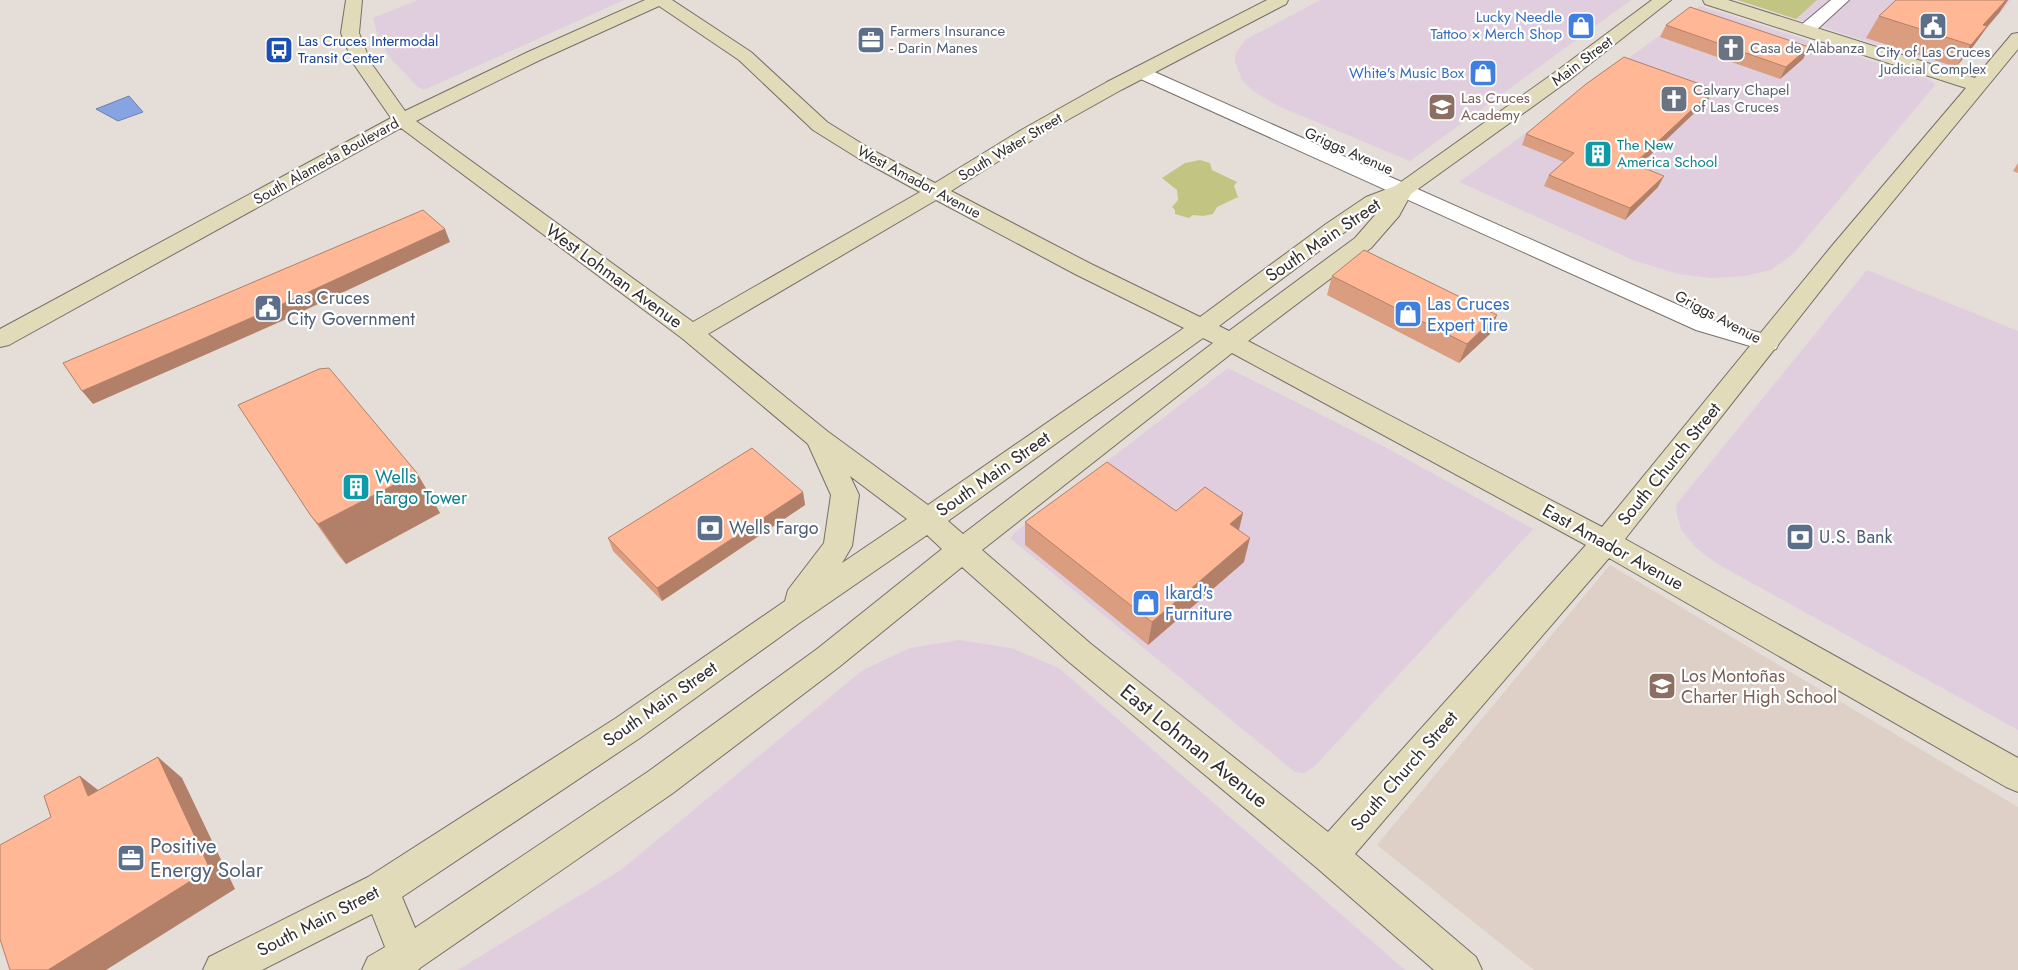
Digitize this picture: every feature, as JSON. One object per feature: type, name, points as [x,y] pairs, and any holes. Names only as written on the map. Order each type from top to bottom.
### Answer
[{"type":"main road","name":"West Lohman Avenue","points":[[354,0],[350,33],[362,63],[402,120],[692,333],[818,438],[928,520]]},
{"type":"main road","name":"South Alameda Boulevard","points":[[0,339],[402,120],[534,56],[660,0]]},
{"type":"main road","name":"West Amador Avenue","points":[[660,0],[745,56],[820,126],[866,154],[1083,269],[1202,327]]},
{"type":"main road","name":"South Water Street","points":[[692,333],[936,192],[1030,133],[1148,68],[1280,0]]},
{"type":"main road","name":"Main Street","points":[[1409,186],[1561,77],[1663,0]]},
{"type":"main road","points":[[1711,0],[1977,85]]},
{"type":"main road","name":"South Church Street","points":[[1330,856],[1606,542],[1766,342],[1977,85],[2018,38]]},
{"type":"main road","name":"South Main Street","points":[[222,970],[381,890],[628,728],[787,615],[928,520],[1202,327],[1334,228],[1374,202],[1409,186]]},
{"type":"main road","name":"South Main Street","points":[[394,963],[661,782],[828,658],[962,550],[1230,342],[1363,242],[1409,186]]},
{"type":"main road","name":"East Amador Avenue","points":[[1202,327],[1606,542],[2018,776]]},
{"type":"main road","points":[[787,615],[838,546],[845,495],[818,438]]},
{"type":"main road","name":"East Lohman Avenue","points":[[928,520],[1080,653],[1330,856],[1463,970]]},
{"type":"main road","points":[[381,890],[394,963]]},
{"type":"street","points":[[1806,30],[1841,0]]},
{"type":"street","name":"Griggs Avenue","points":[[1148,68],[1409,186],[1704,325],[1766,342]]},
{"type":"shaded area","points":[[418,0],[624,0],[424,90],[418,87],[390,58],[378,37],[373,18]]},
{"type":"shaded area","points":[[1320,0],[1631,0],[1410,161],[1278,106],[1253,91],[1242,80],[1235,61],[1236,53],[1245,40]]},
{"type":"shaded area","points":[[1737,0],[2011,0],[1954,69]]},
{"type":"shaded area","points":[[1700,6],[1928,79],[1936,84],[1794,253],[1771,270],[1745,276],[1711,278],[1678,274],[1633,260],[1459,182]]},
{"type":"shaded area","points":[[1867,270],[2018,331],[2018,730],[1716,563],[1696,548],[1682,531],[1677,516],[1676,505]]},
{"type":"shaded area","points":[[1228,368],[1383,446],[1533,529],[1314,767],[1304,773],[1295,772],[1011,539],[1013,534]]},
{"type":"shaded area","name":"Los Montoñas Charter High School","points":[[1610,565],[2018,807],[2018,970],[1534,970],[1377,845]]},
{"type":"shaded area","points":[[959,640],[1011,648],[1059,668],[1405,970],[458,970],[621,870],[863,670],[910,648]]},
{"type":"green space","points":[[1737,0],[1817,0],[1796,19]]},
{"type":"green space","points":[[1200,160],[1210,163],[1212,170],[1237,182],[1234,186],[1238,197],[1217,207],[1213,214],[1193,215],[1189,218],[1175,214],[1175,210],[1172,207],[1178,200],[1177,190],[1162,178],[1185,163]]},
{"type":"water","points":[[129,96],[143,112],[118,121],[96,109]]},
{"type":"building","points":[[1896,0],[2006,0],[1983,25],[1987,26],[1971,45],[1879,16]]},
{"type":"building","points":[[1690,7],[1809,47],[1786,67],[1666,25]]},
{"type":"building","points":[[1624,57],[1714,89],[1634,164],[1664,176],[1630,208],[1549,175],[1574,153],[1526,134],[1586,84]]},
{"type":"building","points":[[423,210],[445,229],[274,308],[82,391],[63,363]]},
{"type":"building","points":[[1364,250],[1497,315],[1467,344],[1332,276]]},
{"type":"building","name":"Wells Fargo Tower","points":[[329,368],[417,473],[318,524],[238,405],[319,369]]},
{"type":"building","name":"Wells Fargo","points":[[752,448],[803,492],[657,588],[608,538]]},
{"type":"building","name":"Ikard's Furniture","points":[[1107,462],[1176,511],[1205,487],[1243,513],[1230,524],[1250,538],[1152,622],[1025,522]]},
{"type":"building","name":"Positive Energy Solar","points":[[158,757],[210,869],[48,970],[10,970],[0,939],[0,845],[51,817],[44,796],[80,776],[88,796]]},
{"type":"place","name":"Lucky Needle Tattoo × Merch Shop","points":[[1581,26]]},
{"type":"place","name":"City of Las Cruces Judicial Complex","points":[[1933,26]]},
{"type":"place","name":"Farmers Insurance - Darin Manes","points":[[871,40]]},
{"type":"place","name":"Casa de Alabanza","points":[[1731,48]]},
{"type":"place","name":"Las Cruces Intermodal Transit Center","points":[[279,50]]},
{"type":"place","name":"White's Music Box","points":[[1483,73]]},
{"type":"place","name":"Calvary Chapel of Las Cruces","points":[[1674,99]]},
{"type":"place","name":"Las Cruces Academy","points":[[1442,107]]},
{"type":"place","name":"The New America School","points":[[1598,154]]},
{"type":"place","name":"Las Cruces City Government","points":[[268,308]]},
{"type":"place","name":"Las Cruces Expert Tire","points":[[1408,314]]},
{"type":"place","name":"Wells Fargo Tower","points":[[356,487]]},
{"type":"place","name":"Wells Fargo","points":[[710,528]]},
{"type":"place","name":"U.S. Bank","points":[[1800,537]]},
{"type":"place","name":"Ikard's Furniture","points":[[1146,603]]},
{"type":"place","name":"Los Montoñas Charter High School","points":[[1662,686]]},
{"type":"place","name":"Positive Energy Solar","points":[[131,858]]}]
